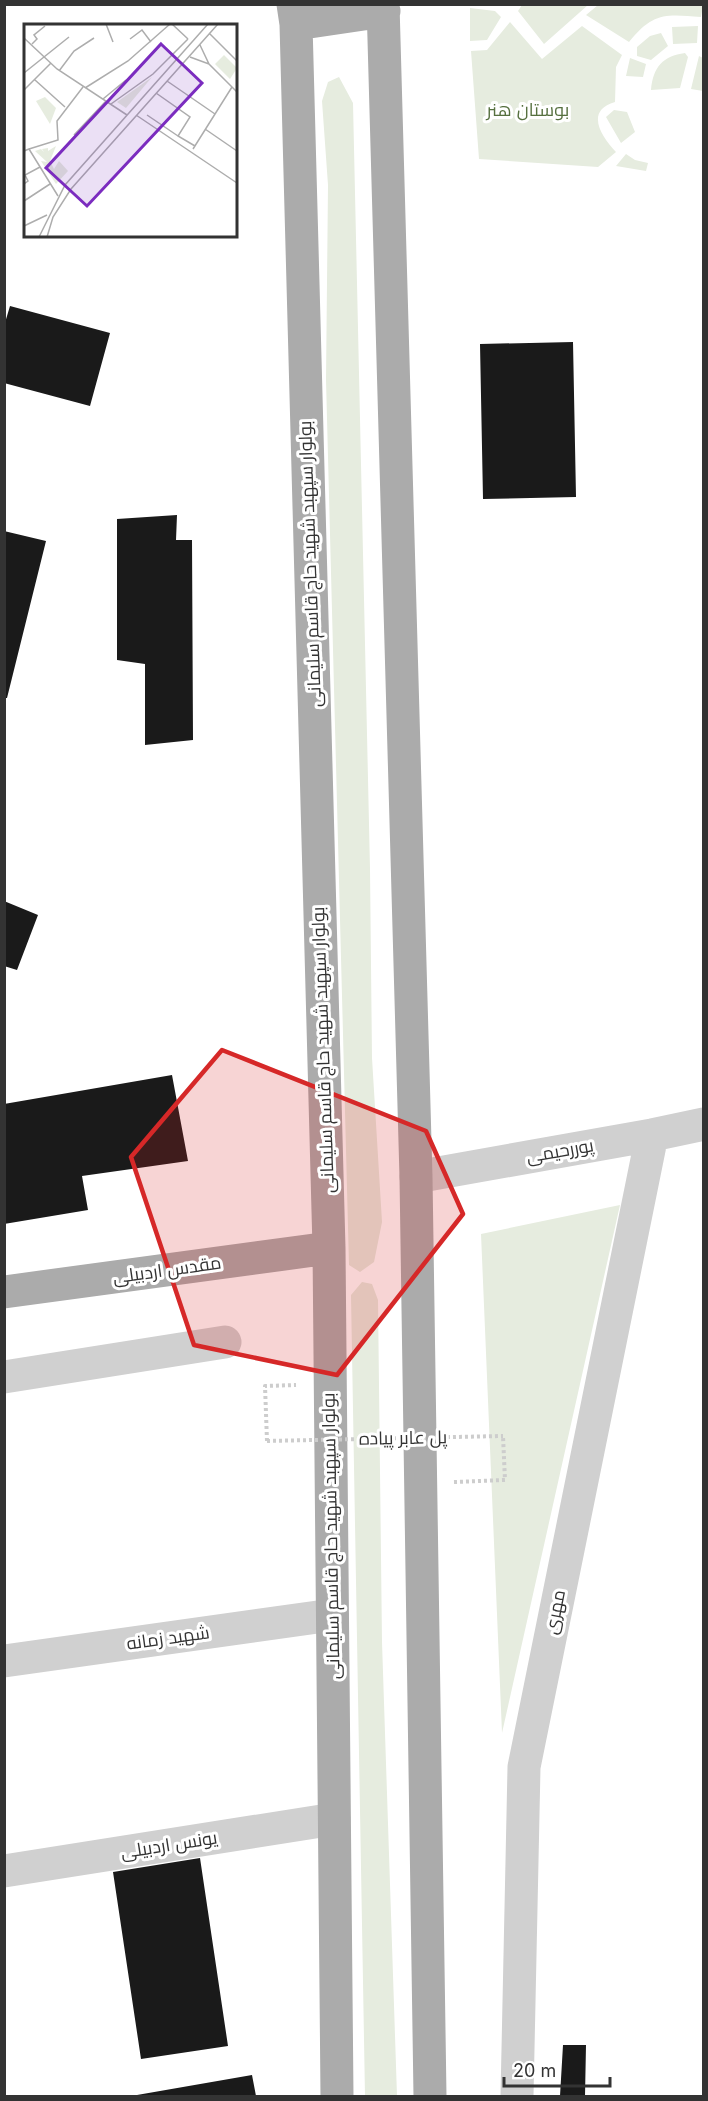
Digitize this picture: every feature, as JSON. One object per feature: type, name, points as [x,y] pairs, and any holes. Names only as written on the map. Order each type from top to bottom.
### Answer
[{"type":"main road","points":[[294,14],[383,8],[416,1177],[430,2097]]},
{"type":"main road","name":"بولوار سپهبد شهید حاج قاسم سلیمانی","points":[[294,14],[328,1248],[338,2097]]},
{"type":"main road","name":"مقدس اردبیلی","points":[[4,1292],[328,1248]]},
{"type":"street","name":"پوررحیمی","points":[[416,1177],[704,1124]]},
{"type":"street","name":"مهری","points":[[517,2097],[524,1767],[652,1135]]},
{"type":"street","points":[[4,1377],[225,1342]]},
{"type":"street","name":"شهید زمانه","points":[[4,1661],[332,1615]]},
{"type":"street","name":"یونس اردبیلی","points":[[4,1871],[334,1819]]},
{"type":"path","name":"پل عابر پیاده","points":[[265,1386],[267,1441],[503,1436],[505,1480],[421,1484]]},
{"type":"highlighted area","points":[[222,1050],[426,1131],[463,1214],[337,1375],[194,1345],[131,1157]]},
{"type":"green space","points":[[522,5],[588,5],[544,44],[518,11]]},
{"type":"green space","points":[[598,5],[703,5],[701,17],[678,15],[661,17],[645,25],[629,42],[586,15]]},
{"type":"green space","points":[[470,8],[495,11],[501,17],[487,40],[470,41]]},
{"type":"green space","name":"بوستان هنر","points":[[510,22],[542,59],[582,26],[622,55],[616,67],[615,102],[606,106],[598,118],[601,132],[616,152],[598,167],[479,159],[471,51],[487,50]]},
{"type":"green space","points":[[698,26],[697,43],[673,44],[672,27]]},
{"type":"green space","points":[[661,33],[668,46],[651,60],[637,56],[637,47],[650,36]]},
{"type":"green space","points":[[685,53],[688,57],[680,88],[651,90],[654,75],[660,64],[671,57]]},
{"type":"green space","points":[[699,56],[703,58],[703,91],[691,89]]},
{"type":"green space","points":[[630,58],[646,64],[643,77],[626,76]]},
{"type":"green space","points":[[339,77],[353,103],[372,1058],[382,1222],[374,1262],[360,1272],[349,1265],[326,380],[328,185],[322,101],[328,82]]},
{"type":"green space","name":"بوستان هنر","points":[[614,110],[627,112],[635,132],[621,143],[606,117]]},
{"type":"green space","points":[[626,154],[635,160],[648,163],[646,171],[616,166]]},
{"type":"green space","points":[[620,1205],[502,1733],[481,1234]]},
{"type":"green space","points":[[362,1282],[372,1284],[378,1300],[382,1642],[397,2096],[365,2096],[351,1295]]},
{"type":"building","points":[[10,306],[110,333],[90,406],[4,383],[4,326]]},
{"type":"building","points":[[573,342],[576,497],[483,499],[480,344]]},
{"type":"building","points":[[177,515],[176,540],[192,540],[193,740],[145,745],[145,664],[117,660],[117,519]]},
{"type":"building","points":[[4,531],[46,541],[7,698],[4,698]]},
{"type":"building","points":[[4,901],[38,915],[17,970],[4,966]]},
{"type":"building","points":[[172,1075],[188,1161],[82,1176],[88,1210],[4,1224],[4,1104]]},
{"type":"building","points":[[200,1858],[228,2046],[141,2059],[113,1872]]},
{"type":"building","points":[[563,2045],[586,2045],[585,2096],[560,2096]]},
{"type":"building","points":[[252,2075],[256,2096],[137,2096],[137,2095]]}]
